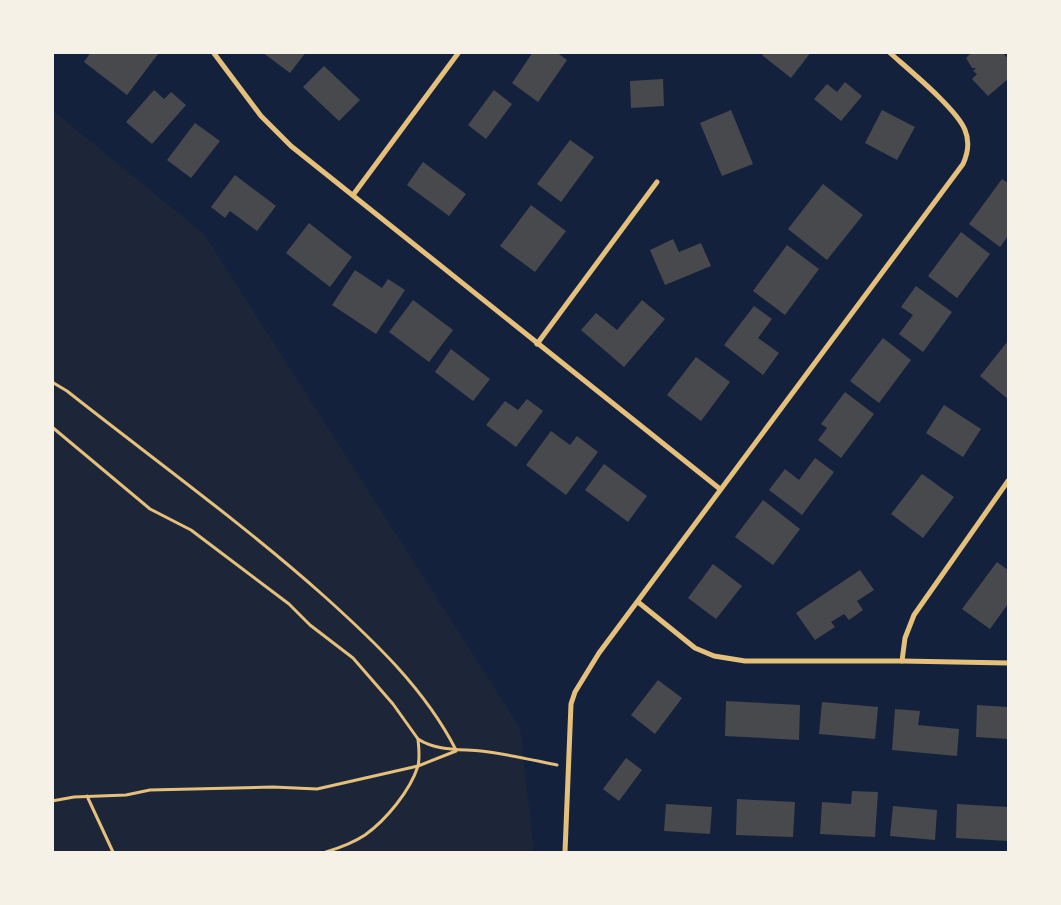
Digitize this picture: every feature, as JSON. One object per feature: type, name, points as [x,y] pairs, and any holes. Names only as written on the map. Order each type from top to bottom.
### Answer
[{"type":"street","points":[[213,52],[261,116],[291,146],[720,489]]},
{"type":"street","points":[[353,195],[459,52]]},
{"type":"street","points":[[565,852],[572,704],[575,692],[599,653],[957,172],[967,155],[968,145],[965,130],[960,121],[944,103],[889,52]]},
{"type":"street","points":[[537,344],[657,182]]},
{"type":"street","points":[[902,661],[905,638],[914,616],[1008,481]]},
{"type":"street","points":[[638,602],[695,648],[714,656],[753,661],[1008,663]]},
{"type":"path","points":[[52,382],[67,391],[241,525],[291,566],[386,654],[444,726],[456,751]]},
{"type":"path","points":[[52,427],[150,509],[191,530],[282,598],[310,625],[353,658],[393,704],[418,739],[456,751],[479,751],[569,768]]},
{"type":"path","points":[[326,852],[364,836],[383,820],[404,794],[418,766],[420,750],[418,739]]},
{"type":"path","points":[[52,800],[86,796],[126,795],[150,790],[273,787],[317,789],[418,766],[456,751]]},
{"type":"path","points":[[86,796],[113,852]]},
{"type":"shaded area","points":[[52,110],[204,234],[520,728],[534,852],[53,852]]},
{"type":"building","points":[[91,52],[157,52],[158,54],[127,95],[84,62]]},
{"type":"building","points":[[262,52],[306,52],[290,73]]},
{"type":"building","points":[[533,52],[556,52],[567,60],[538,102],[512,83]]},
{"type":"building","points":[[764,52],[811,52],[791,78],[762,55]]},
{"type":"building","points":[[972,52],[1002,52],[1008,59],[1008,79],[988,96],[972,79],[977,74],[973,71],[976,68],[972,68],[966,58]]},
{"type":"building","points":[[324,66],[360,100],[339,121],[303,87]]},
{"type":"building","points":[[663,79],[664,106],[631,108],[630,81]]},
{"type":"building","points":[[845,82],[862,96],[841,121],[814,99],[827,84],[837,92]]},
{"type":"building","points":[[154,90],[164,99],[171,92],[186,105],[152,144],[126,122]]},
{"type":"building","points":[[494,90],[512,104],[486,139],[468,125]]},
{"type":"building","points":[[731,110],[753,164],[722,176],[700,123]]},
{"type":"building","points":[[882,110],[915,127],[897,160],[865,143]]},
{"type":"building","points":[[195,123],[220,141],[191,178],[167,160]]},
{"type":"building","points":[[570,140],[594,157],[561,202],[537,184]]},
{"type":"building","points":[[423,162],[466,194],[449,216],[407,185]]},
{"type":"building","points":[[235,175],[276,206],[257,231],[230,211],[225,218],[211,207]]},
{"type":"building","points":[[1002,179],[1008,183],[1008,236],[1000,247],[969,224]]},
{"type":"building","points":[[823,184],[863,215],[827,260],[788,229]]},
{"type":"building","points":[[531,205],[566,231],[535,272],[500,246]]},
{"type":"building","points":[[309,223],[352,257],[330,287],[286,253]]},
{"type":"building","points":[[961,232],[990,254],[957,298],[928,276]]},
{"type":"building","points":[[673,239],[679,252],[701,243],[711,266],[665,285],[650,250]]},
{"type":"building","points":[[787,245],[819,269],[785,315],[753,291]]},
{"type":"building","points":[[355,270],[382,288],[388,279],[405,290],[376,334],[332,305]]},
{"type":"building","points":[[916,286],[952,312],[923,352],[899,334],[913,315],[901,307]]},
{"type":"building","points":[[413,300],[453,330],[429,362],[389,332]]},
{"type":"building","points":[[642,300],[665,319],[624,367],[581,330],[596,313],[617,330]]},
{"type":"building","points":[[754,306],[772,319],[758,338],[779,353],[763,375],[724,345]]},
{"type":"building","points":[[883,338],[911,360],[879,403],[850,381]]},
{"type":"building","points":[[1008,341],[1008,399],[980,376]]},
{"type":"building","points":[[451,349],[490,379],[473,401],[435,372]]},
{"type":"building","points":[[696,357],[730,382],[701,421],[667,395]]},
{"type":"building","points":[[845,392],[874,414],[841,458],[818,440],[827,428],[821,424]]},
{"type":"building","points":[[527,399],[543,411],[516,447],[486,425],[505,401],[518,410]]},
{"type":"building","points":[[944,405],[981,429],[963,457],[926,433]]},
{"type":"building","points":[[551,431],[570,445],[577,436],[598,452],[566,495],[526,465]]},
{"type":"building","points":[[815,458],[834,472],[802,515],[769,490],[785,469],[799,480]]},
{"type":"building","points":[[604,464],[647,496],[628,522],[585,490]]},
{"type":"building","points":[[922,474],[954,497],[923,538],[891,514]]},
{"type":"building","points":[[763,500],[800,529],[773,565],[735,537]]},
{"type":"building","points":[[997,562],[1008,570],[1008,604],[990,629],[962,609]]},
{"type":"building","points":[[713,564],[742,586],[716,619],[688,598]]},
{"type":"building","points":[[860,570],[874,590],[857,601],[863,610],[849,620],[844,614],[831,622],[835,627],[815,640],[796,613]]},
{"type":"building","points":[[658,680],[682,698],[655,734],[631,715]]},
{"type":"building","points":[[726,701],[800,705],[799,740],[725,736]]},
{"type":"building","points":[[822,702],[878,707],[875,739],[819,734]]},
{"type":"building","points":[[977,705],[1008,707],[1008,739],[976,737]]},
{"type":"building","points":[[895,709],[920,711],[918,725],[959,729],[957,756],[892,750]]},
{"type":"building","points":[[626,758],[642,770],[619,801],[603,789]]},
{"type":"building","points":[[852,791],[878,792],[875,837],[820,834],[822,802],[851,804]]},
{"type":"building","points":[[737,799],[795,802],[793,837],[736,835]]},
{"type":"building","points":[[666,804],[712,807],[710,834],[664,831]]},
{"type":"building","points":[[957,804],[1008,807],[1008,841],[956,838]]},
{"type":"building","points":[[893,806],[937,810],[935,840],[890,836]]}]
